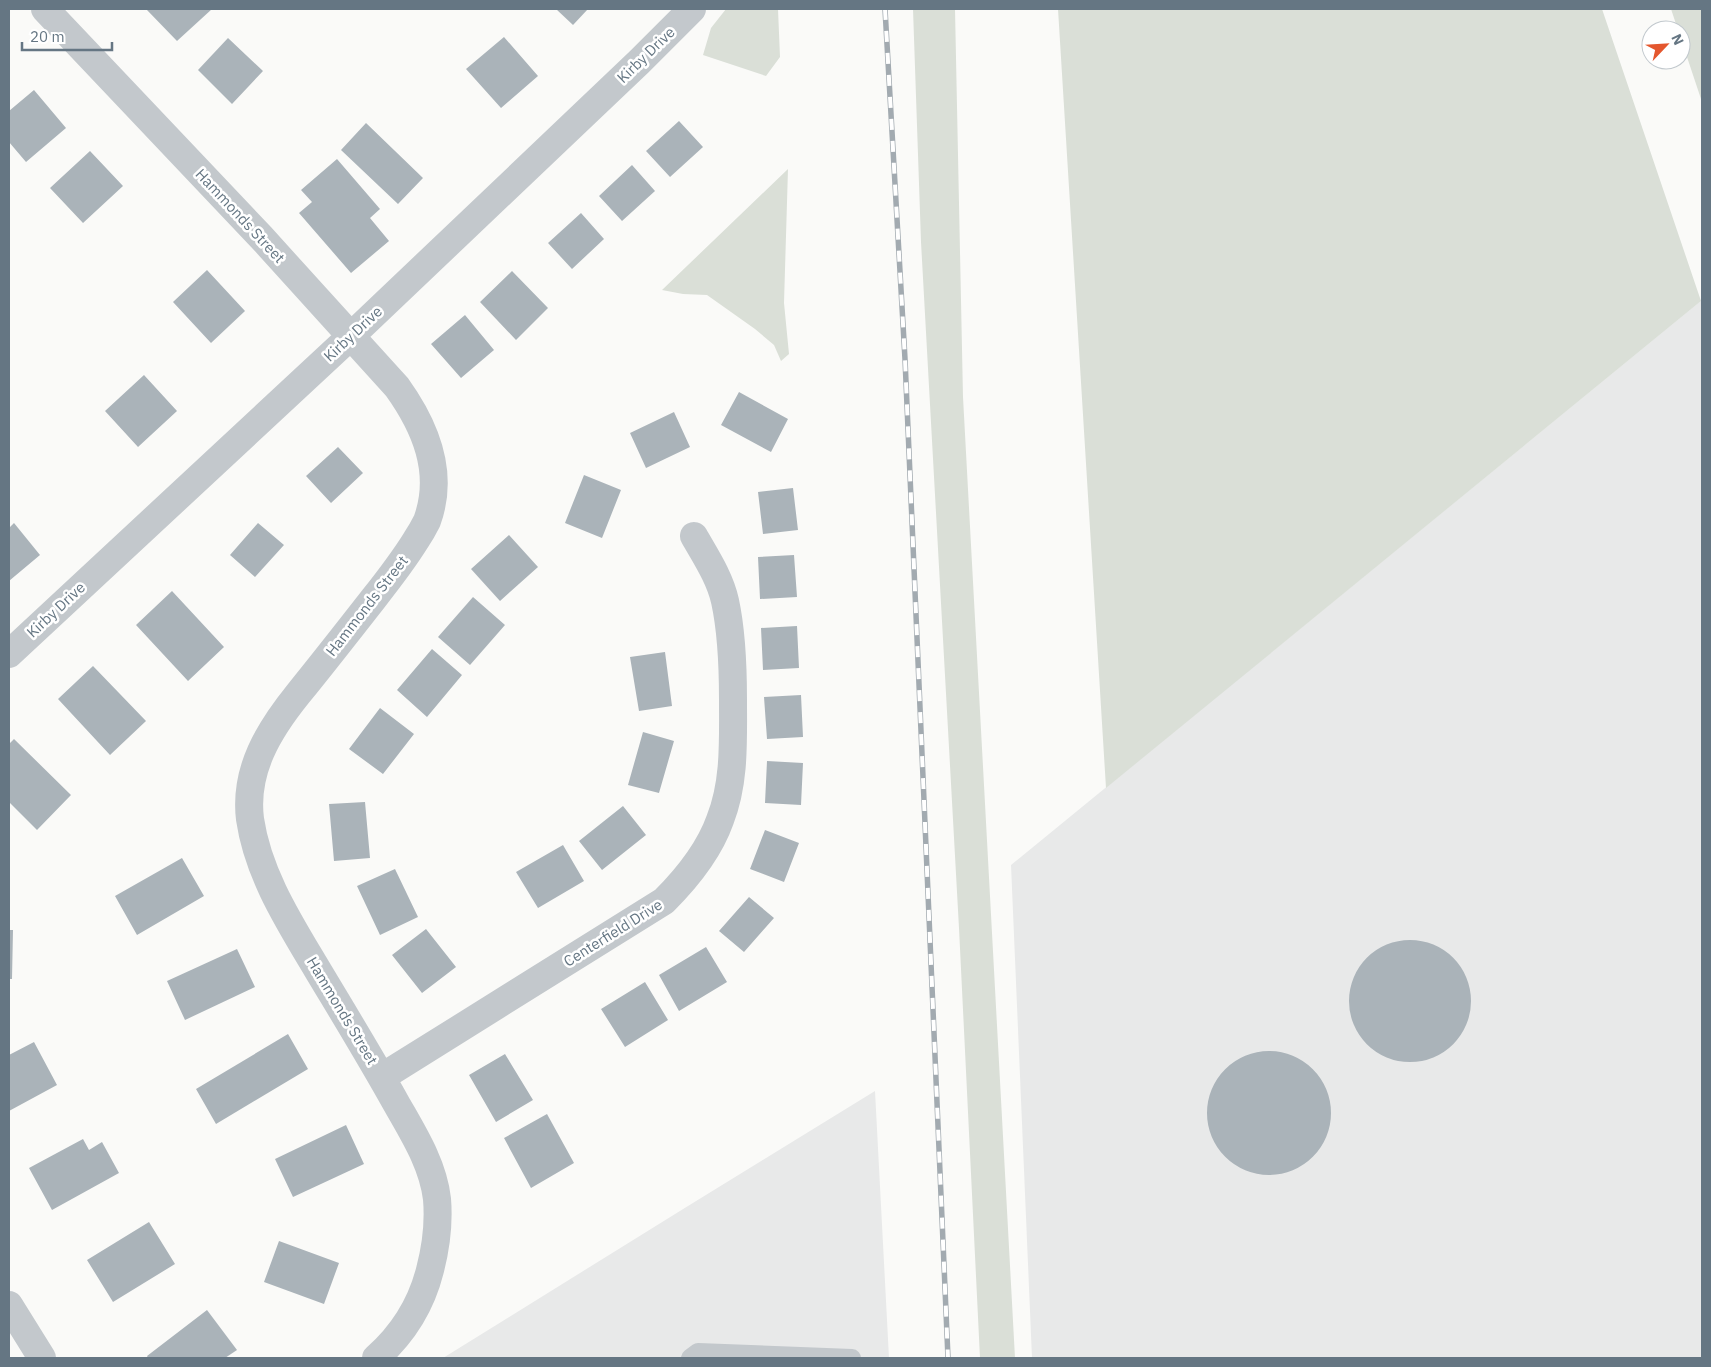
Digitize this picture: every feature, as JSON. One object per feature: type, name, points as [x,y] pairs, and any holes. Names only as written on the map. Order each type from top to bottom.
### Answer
[{"type":"street","name":"Hammonds Street","points":[[45,9],[261,237],[397,387],[412,408],[426,436],[434,468],[433,497],[426,522],[401,565],[285,710],[263,744],[255,766],[250,790],[250,817],[257,853],[269,884],[418,1142],[431,1172],[437,1199],[435,1250],[426,1286],[410,1319],[392,1344],[376,1358]]},
{"type":"street","name":"Kirby Drive","points":[[9,654],[351,336],[632,69],[692,9]]},
{"type":"street","name":"Centerfield Drive","points":[[382,1078],[664,901],[687,878],[704,852],[720,821],[730,787],[734,746],[733,665],[725,601],[717,576],[694,536]]},
{"type":"street","points":[[9,1305],[42,1358]]},
{"type":"lane","points":[[690,1358],[698,1352],[852,1358]]},
{"type":"shaded area","points":[[726,9],[778,9],[780,57],[766,76],[703,55],[711,28]]},
{"type":"shaded area","points":[[913,9],[955,9],[963,397],[1015,1358],[980,1358],[959,928],[921,242]]},
{"type":"shaded area","points":[[1058,9],[1602,9],[1701,301],[1106,788]]},
{"type":"shaded area","points":[[1671,9],[1702,9],[1702,102],[1691,69],[1691,20],[1675,20]]},
{"type":"shaded area","points":[[788,169],[784,303],[789,354],[781,361],[774,345],[707,295],[683,294],[662,290]]},
{"type":"shaded area","points":[[1702,300],[1702,1358],[1032,1358],[1011,865]]},
{"type":"shaded area","points":[[875,1091],[889,1358],[443,1358],[688,1206]]},
{"type":"building","points":[[146,9],[212,9],[177,41]]},
{"type":"building","points":[[556,9],[588,9],[573,25]]},
{"type":"building","points":[[504,37],[538,76],[501,108],[466,69]]},
{"type":"building","points":[[228,38],[263,71],[232,104],[198,70]]},
{"type":"building","points":[[34,90],[66,128],[26,162],[9,142],[9,111]]},
{"type":"building","points":[[679,121],[703,147],[670,177],[646,151]]},
{"type":"building","points":[[366,123],[423,178],[398,204],[341,150]]},
{"type":"building","points":[[90,151],[123,186],[83,223],[50,188]]},
{"type":"building","points":[[337,159],[380,209],[370,218],[389,241],[351,273],[299,213],[312,202],[301,190]]},
{"type":"building","points":[[632,165],[655,191],[622,221],[599,196]]},
{"type":"building","points":[[581,213],[604,239],[572,269],[548,243]]},
{"type":"building","points":[[207,270],[245,311],[211,343],[173,302]]},
{"type":"building","points":[[512,271],[548,308],[516,340],[480,302]]},
{"type":"building","points":[[465,315],[494,350],[461,378],[431,344]]},
{"type":"building","points":[[144,375],[177,411],[138,447],[105,411]]},
{"type":"building","points":[[739,392],[788,419],[771,452],[721,425]]},
{"type":"building","points":[[674,412],[690,447],[646,468],[630,433]]},
{"type":"building","points":[[338,447],[363,473],[331,503],[306,476]]},
{"type":"building","points":[[584,475],[621,490],[602,538],[565,523]]},
{"type":"building","points":[[793,488],[798,530],[763,534],[758,492]]},
{"type":"building","points":[[14,523],[40,555],[9,581],[9,528]]},
{"type":"building","points":[[258,523],[284,545],[255,577],[230,555]]},
{"type":"building","points":[[509,535],[538,567],[500,601],[471,569]]},
{"type":"building","points":[[794,555],[797,597],[760,599],[758,557]]},
{"type":"building","points":[[172,591],[224,647],[188,681],[136,625]]},
{"type":"building","points":[[473,597],[505,625],[470,665],[438,637]]},
{"type":"building","points":[[797,626],[799,668],[763,670],[761,628]]},
{"type":"building","points":[[432,649],[462,675],[427,717],[397,690]]},
{"type":"building","points":[[665,652],[672,706],[639,711],[630,657]]},
{"type":"building","points":[[93,666],[146,721],[110,755],[58,699]]},
{"type":"building","points":[[801,695],[803,737],[767,739],[764,697]]},
{"type":"building","points":[[380,708],[414,734],[383,774],[349,749]]},
{"type":"building","points":[[643,732],[674,741],[659,793],[628,785]]},
{"type":"building","points":[[14,739],[71,795],[37,830],[9,802],[9,744]]},
{"type":"building","points":[[767,761],[803,763],[801,805],[765,803]]},
{"type":"building","points":[[365,802],[370,858],[334,861],[329,804]]},
{"type":"building","points":[[623,806],[646,835],[602,870],[579,841]]},
{"type":"building","points":[[765,830],[799,843],[784,882],[750,869]]},
{"type":"building","points":[[563,845],[584,881],[538,908],[516,872]]},
{"type":"building","points":[[182,858],[204,896],[137,935],[115,896]]},
{"type":"building","points":[[395,869],[418,917],[380,935],[357,886]]},
{"type":"building","points":[[749,897],[774,918],[744,952],[719,931]]},
{"type":"building","points":[[426,929],[456,967],[422,993],[392,955]]},
{"type":"building","points":[[9,930],[13,930],[12,979],[9,979]]},
{"type":"building","points":[[1410,940],[1422,941],[1433,945],[1444,950],[1453,958],[1461,967],[1466,978],[1470,989],[1470,1013],[1466,1024],[1461,1035],[1453,1044],[1444,1052],[1433,1057],[1422,1061],[1410,1062],[1398,1061],[1387,1057],[1376,1052],[1367,1044],[1359,1035],[1354,1024],[1350,1013],[1349,1001],[1350,989],[1354,978],[1359,967],[1367,958],[1376,950],[1387,945],[1398,941]]},
{"type":"building","points":[[706,947],[727,982],[679,1011],[659,975]]},
{"type":"building","points":[[237,949],[255,987],[185,1020],[167,981]]},
{"type":"building","points":[[645,982],[668,1020],[625,1047],[601,1009]]},
{"type":"building","points":[[288,1034],[308,1069],[216,1124],[196,1089]]},
{"type":"building","points":[[34,1042],[57,1085],[9,1111],[9,1055]]},
{"type":"building","points":[[1269,1051],[1293,1056],[1304,1061],[1313,1069],[1321,1078],[1326,1089],[1331,1113],[1326,1137],[1321,1148],[1313,1157],[1304,1165],[1293,1170],[1269,1175],[1245,1170],[1234,1165],[1225,1157],[1217,1148],[1212,1137],[1207,1113],[1212,1089],[1217,1078],[1225,1069],[1234,1061],[1245,1056]]},
{"type":"building","points":[[505,1054],[533,1100],[496,1122],[469,1075]]},
{"type":"building","points":[[547,1114],[574,1163],[531,1188],[504,1138]]},
{"type":"building","points":[[346,1125],[364,1164],[293,1197],[275,1159]]},
{"type":"building","points":[[83,1139],[89,1150],[102,1142],[119,1173],[52,1210],[29,1168]]},
{"type":"building","points":[[149,1222],[175,1264],[113,1302],[87,1260]]},
{"type":"building","points":[[279,1241],[339,1263],[324,1304],[264,1282]]},
{"type":"building","points":[[207,1310],[237,1350],[225,1358],[148,1358],[147,1356]]},
{"type":"railway","points":[[885,9],[905,359],[948,1358]]}]
